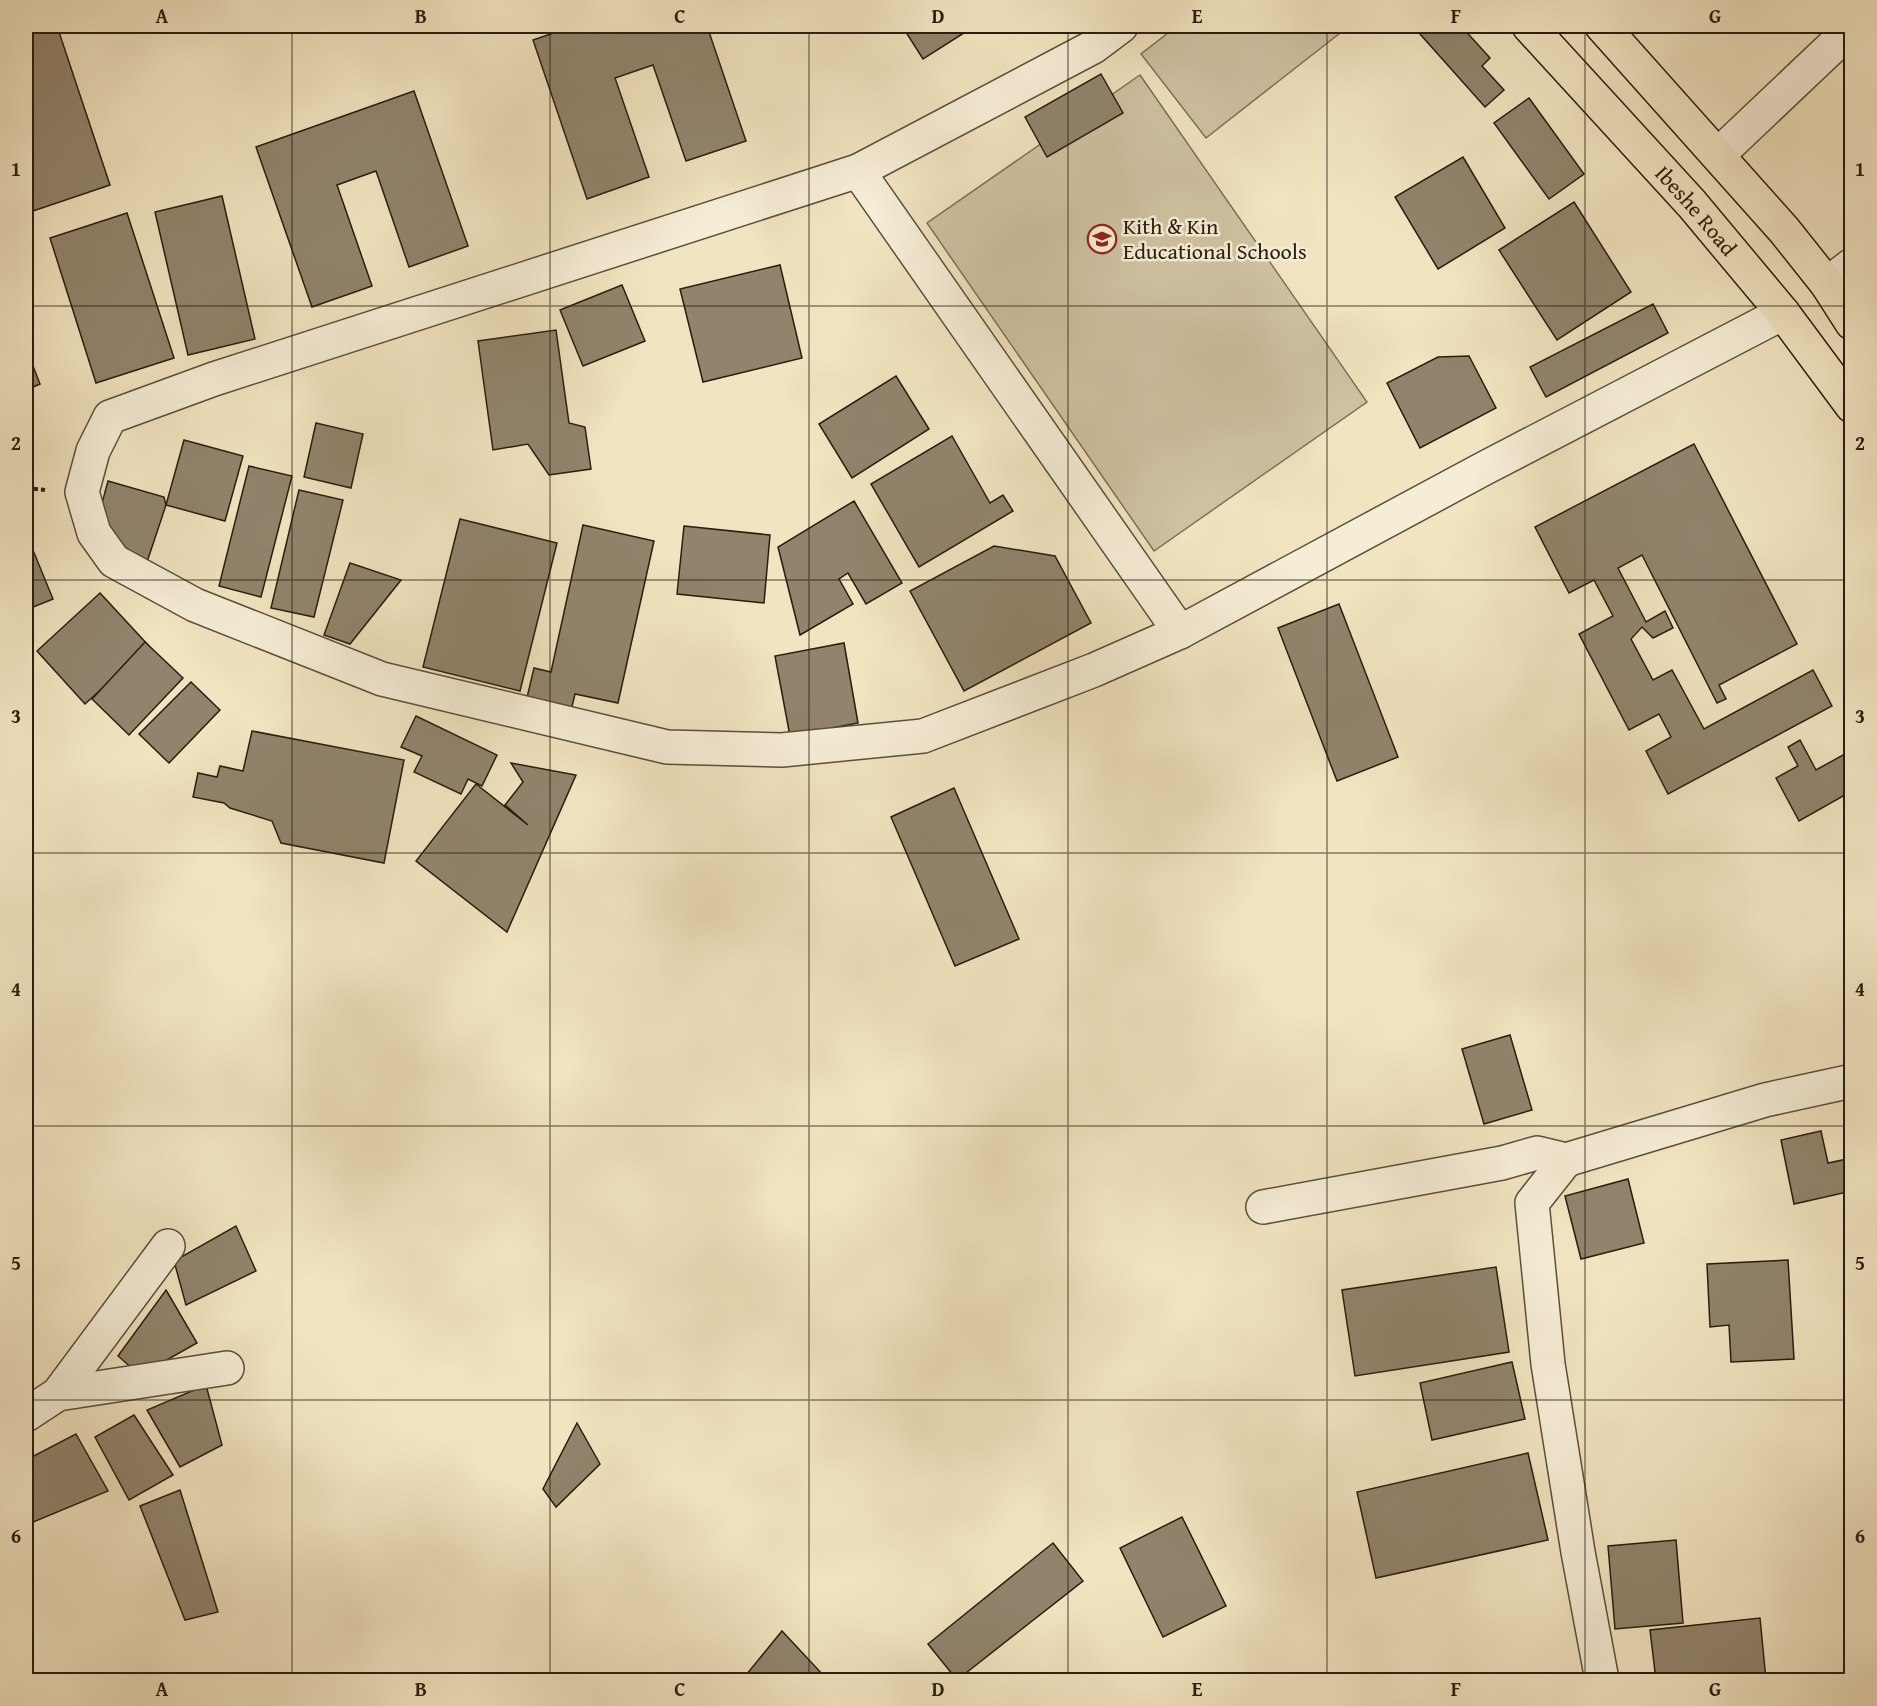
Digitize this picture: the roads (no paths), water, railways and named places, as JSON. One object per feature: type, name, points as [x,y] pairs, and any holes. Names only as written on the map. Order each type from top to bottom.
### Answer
[{"type":"main road","name":"Ibeshe Road","points":[[1529,26],[1692,204],[1783,313],[1851,406]]},
{"type":"main road","points":[[1602,26],[1718,155],[1839,274],[1851,323]]},
{"type":"street","points":[[1121,26],[1093,47],[858,171],[225,376],[110,417],[93,451],[82,492],[94,533],[114,561],[195,605],[382,679],[668,747],[782,750],[923,736],[1094,670],[1180,632],[1473,474],[1783,313]]},
{"type":"street","points":[[1718,155],[1851,28]]},
{"type":"street","points":[[858,171],[1180,632]]},
{"type":"street","points":[[1263,1207],[1502,1163],[1537,1154],[1566,1160],[1766,1100],[1851,1081]]},
{"type":"street","points":[[1566,1160],[1532,1203],[1548,1364],[1602,1680]]},
{"type":"street","points":[[26,1415],[58,1394],[168,1246]]},
{"type":"street","points":[[58,1394],[227,1368]]},
{"type":"place","name":"Kith & Kin Educational Schools","points":[[1102,239]]}]
